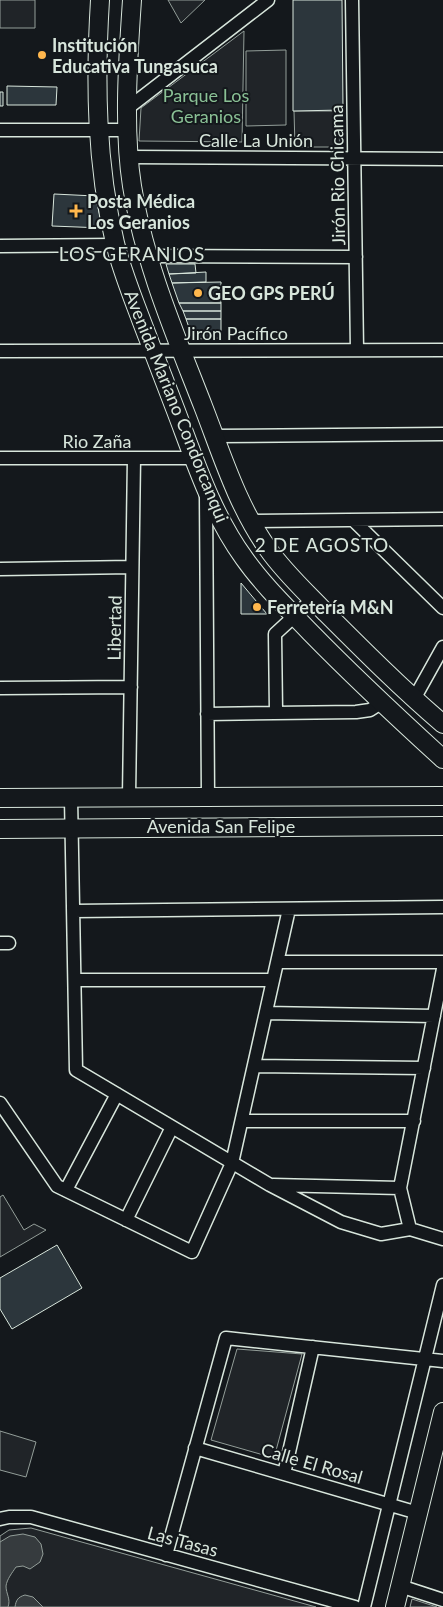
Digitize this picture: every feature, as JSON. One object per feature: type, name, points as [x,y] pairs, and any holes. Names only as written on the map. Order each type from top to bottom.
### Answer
[{"type":"main road","name":"Avenida Mariano Condorcanqui","points":[[100,0],[98,28],[99,129],[105,197],[115,246],[194,458],[221,522],[242,556],[263,582],[381,703],[443,759]]},
{"type":"main road","name":"Avenida Mariano Condorcanqui","points":[[132,0],[128,108],[129,157],[132,185],[148,256],[237,496],[268,548],[313,599],[414,699],[443,724]]},
{"type":"main road","name":"Avenida San Felipe","points":[[0,798],[443,796]]},
{"type":"main road","name":"Avenida San Felipe","points":[[0,828],[443,826]]},
{"type":"main road","points":[[395,1607],[418,1513],[441,1431],[443,1412]]},
{"type":"street","points":[[128,108],[268,0]]},
{"type":"street","name":"Jirón Rio Chicama","points":[[352,0],[357,350]]},
{"type":"street","points":[[0,130],[128,130]]},
{"type":"street","name":"Calle La Unión","points":[[129,157],[443,159]]},
{"type":"street","points":[[0,246],[115,246]]},
{"type":"street","points":[[148,256],[356,257]]},
{"type":"street","name":"Jirón Pacífico","points":[[0,352],[443,350]]},
{"type":"street","points":[[214,436],[443,434]]},
{"type":"street","name":"Rio Zaña","points":[[0,458],[194,458]]},
{"type":"street","name":"Libertad","points":[[129,797],[134,458]]},
{"type":"street","points":[[206,487],[208,797]]},
{"type":"street","points":[[251,521],[443,518]]},
{"type":"street","points":[[353,520],[443,608]]},
{"type":"street","points":[[0,568],[132,567]]},
{"type":"street","points":[[276,712],[276,634],[313,599]]},
{"type":"street","points":[[414,699],[443,647]]},
{"type":"street","points":[[0,688],[131,687]]},
{"type":"street","points":[[207,714],[356,712],[370,710],[381,703]]},
{"type":"street","points":[[71,798],[76,1070],[270,1185],[341,1222],[381,1234],[410,1229],[443,1239]]},
{"type":"street","points":[[74,911],[443,907]]},
{"type":"street","points":[[0,1103],[57,1186],[192,1252],[232,1163],[289,909]]},
{"type":"street","points":[[277,962],[443,962]]},
{"type":"street","points":[[410,1229],[400,1188],[443,969]]},
{"type":"street","points":[[75,980],[273,980]]},
{"type":"street","points":[[266,1013],[434,1016]]},
{"type":"street","points":[[254,1066],[424,1068]]},
{"type":"street","points":[[66,1190],[118,1094]]},
{"type":"street","points":[[242,1121],[414,1121]]},
{"type":"street","points":[[126,1220],[172,1127]]},
{"type":"street","points":[[270,1185],[400,1188]]},
{"type":"street","points":[[364,1607],[443,1285]]},
{"type":"street","points":[[166,1554],[226,1338],[443,1361]]},
{"type":"street","points":[[284,1474],[313,1347]]},
{"type":"street","name":"Calle El Rosal","points":[[195,1448],[418,1513]]},
{"type":"street","name":"Las Tasas","points":[[0,1519],[31,1517],[355,1607]]},
{"type":"street","points":[[400,1586],[443,1600]]},
{"type":"green space","points":[[0,0],[35,0],[35,28],[0,28]]},
{"type":"green space","points":[[168,0],[205,0],[181,23]]},
{"type":"green space","name":"Parque Los Geranios","points":[[244,31],[242,142],[139,141],[141,108]]},
{"type":"green space","points":[[286,50],[286,125],[246,126],[246,51]]},
{"type":"green space","points":[[294,111],[339,111],[340,147],[295,147]]},
{"type":"green space","points":[[3,1195],[24,1230],[34,1224],[46,1230],[0,1257],[0,1197]]},
{"type":"green space","points":[[237,1349],[302,1354],[274,1458],[211,1440]]},
{"type":"green space","points":[[0,1431],[36,1442],[26,1477],[0,1470]]},
{"type":"green space","points":[[31,1528],[316,1607],[0,1607],[0,1536],[9,1530]]},
{"type":"green space","points":[[412,1599],[437,1607],[410,1607]]},
{"type":"shaded area","points":[[23,1534],[35,1537],[41,1544],[43,1554],[40,1562],[30,1569],[23,1566],[16,1567],[6,1586],[9,1601],[8,1607],[0,1607],[0,1542],[10,1536]]},
{"type":"shaded area","points":[[25,1595],[33,1597],[43,1607],[15,1607],[18,1599]]},
{"type":"building","points":[[293,0],[342,0],[343,110],[293,111]]},
{"type":"building","points":[[7,86],[57,87],[56,105],[7,105]]},
{"type":"building","points":[[0,92],[3,92],[3,106],[0,106]]},
{"type":"building","name":"Posta Médica Los Geranios","points":[[54,194],[95,196],[103,228],[52,226]]},
{"type":"building","points":[[166,264],[195,264],[196,273],[169,274]]},
{"type":"building","points":[[206,272],[206,282],[172,283],[169,274]]},
{"type":"building","name":"GEO GPS PERÚ","points":[[221,282],[221,303],[179,303],[172,283]]},
{"type":"building","points":[[179,303],[221,303],[221,311],[183,311]]},
{"type":"building","points":[[183,311],[221,311],[221,319],[186,319]]},
{"type":"building","points":[[186,319],[221,319],[221,338],[193,339]]},
{"type":"building","points":[[241,583],[267,614],[241,614]]},
{"type":"building","points":[[57,1245],[82,1288],[12,1329],[0,1309],[0,1278]]},
{"type":"place","name":"Institución Educativa Tungasuca","points":[[42,55]]},
{"type":"place","name":"Posta Médica Los Geranios","points":[[76,211]]},
{"type":"place","name":"GEO GPS PERÚ","points":[[198,293]]},
{"type":"place","name":"Ferretería M&N","points":[[257,607]]},
{"type":"district","name":"LOS GERANIOS","points":[[132,253]]},
{"type":"district","name":"2 DE AGOSTO","points":[[322,544]]}]
